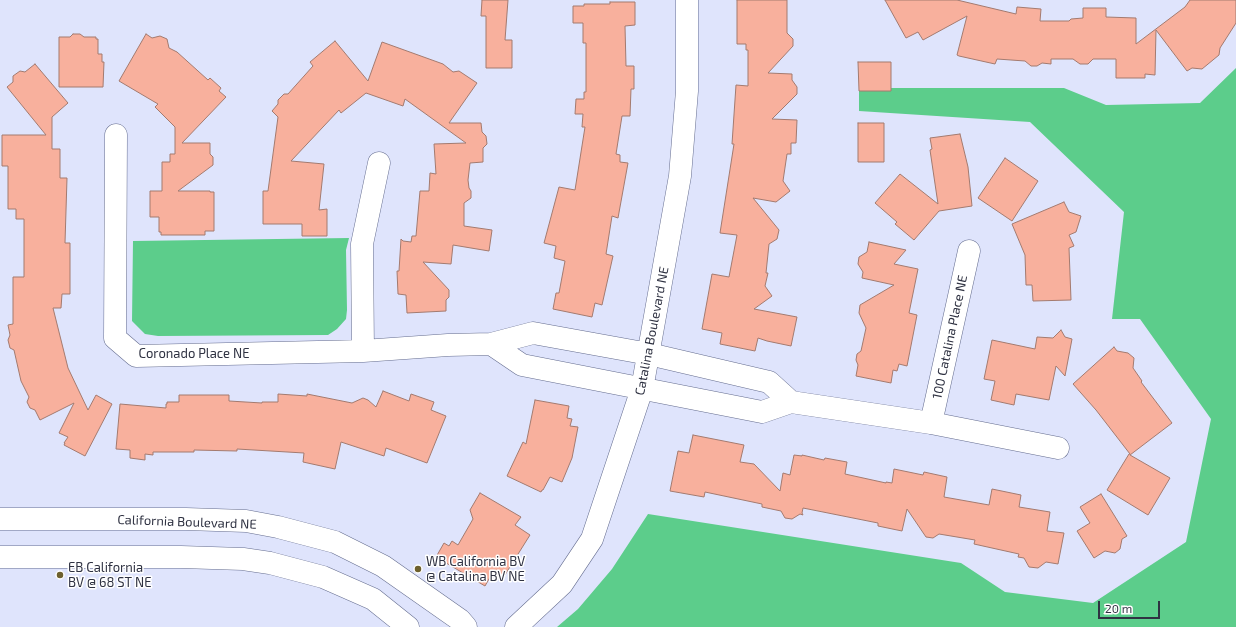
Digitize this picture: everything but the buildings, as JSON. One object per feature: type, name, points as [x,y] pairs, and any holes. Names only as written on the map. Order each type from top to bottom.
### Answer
[{"type":"street","name":"Catalina Boulevard NE","points":[[516,627],[562,584],[592,539],[642,389],[680,176],[687,91],[687,0]]},
{"type":"street","name":"Coronado Place NE","points":[[116,135],[115,338],[136,356],[363,351],[448,345],[491,344],[533,333],[649,354]]},
{"type":"street","points":[[363,351],[362,244],[379,163]]},
{"type":"street","name":"100 Catalina Place NE","points":[[931,423],[969,251]]},
{"type":"street","points":[[491,344],[522,365],[762,412],[791,402],[931,423],[1058,448]]},
{"type":"street","points":[[649,354],[768,382],[791,402]]},
{"type":"street","name":"California Boulevard NE","points":[[0,519],[246,521],[278,527],[335,542],[383,566],[460,620],[466,627]]},
{"type":"street","points":[[0,557],[181,556],[243,559],[270,563],[323,577],[373,599],[408,627]]},
{"type":"green space","points":[[1236,68],[1236,627],[557,627],[578,609],[612,569],[648,514],[961,563],[1005,592],[1093,603],[1186,542],[1211,419],[1140,319],[1112,319],[1124,212],[1030,122],[859,111],[859,88],[1064,88],[1106,105],[1200,103]]},
{"type":"green space","points":[[349,238],[346,250],[346,319],[337,329],[328,335],[158,336],[145,334],[132,321],[133,241]]},
{"type":"place","name":"WB California BV @ Catalina BV NE","points":[[418,569]]},
{"type":"place","name":"EB California BV @ 68 ST NE","points":[[60,575]]}]
